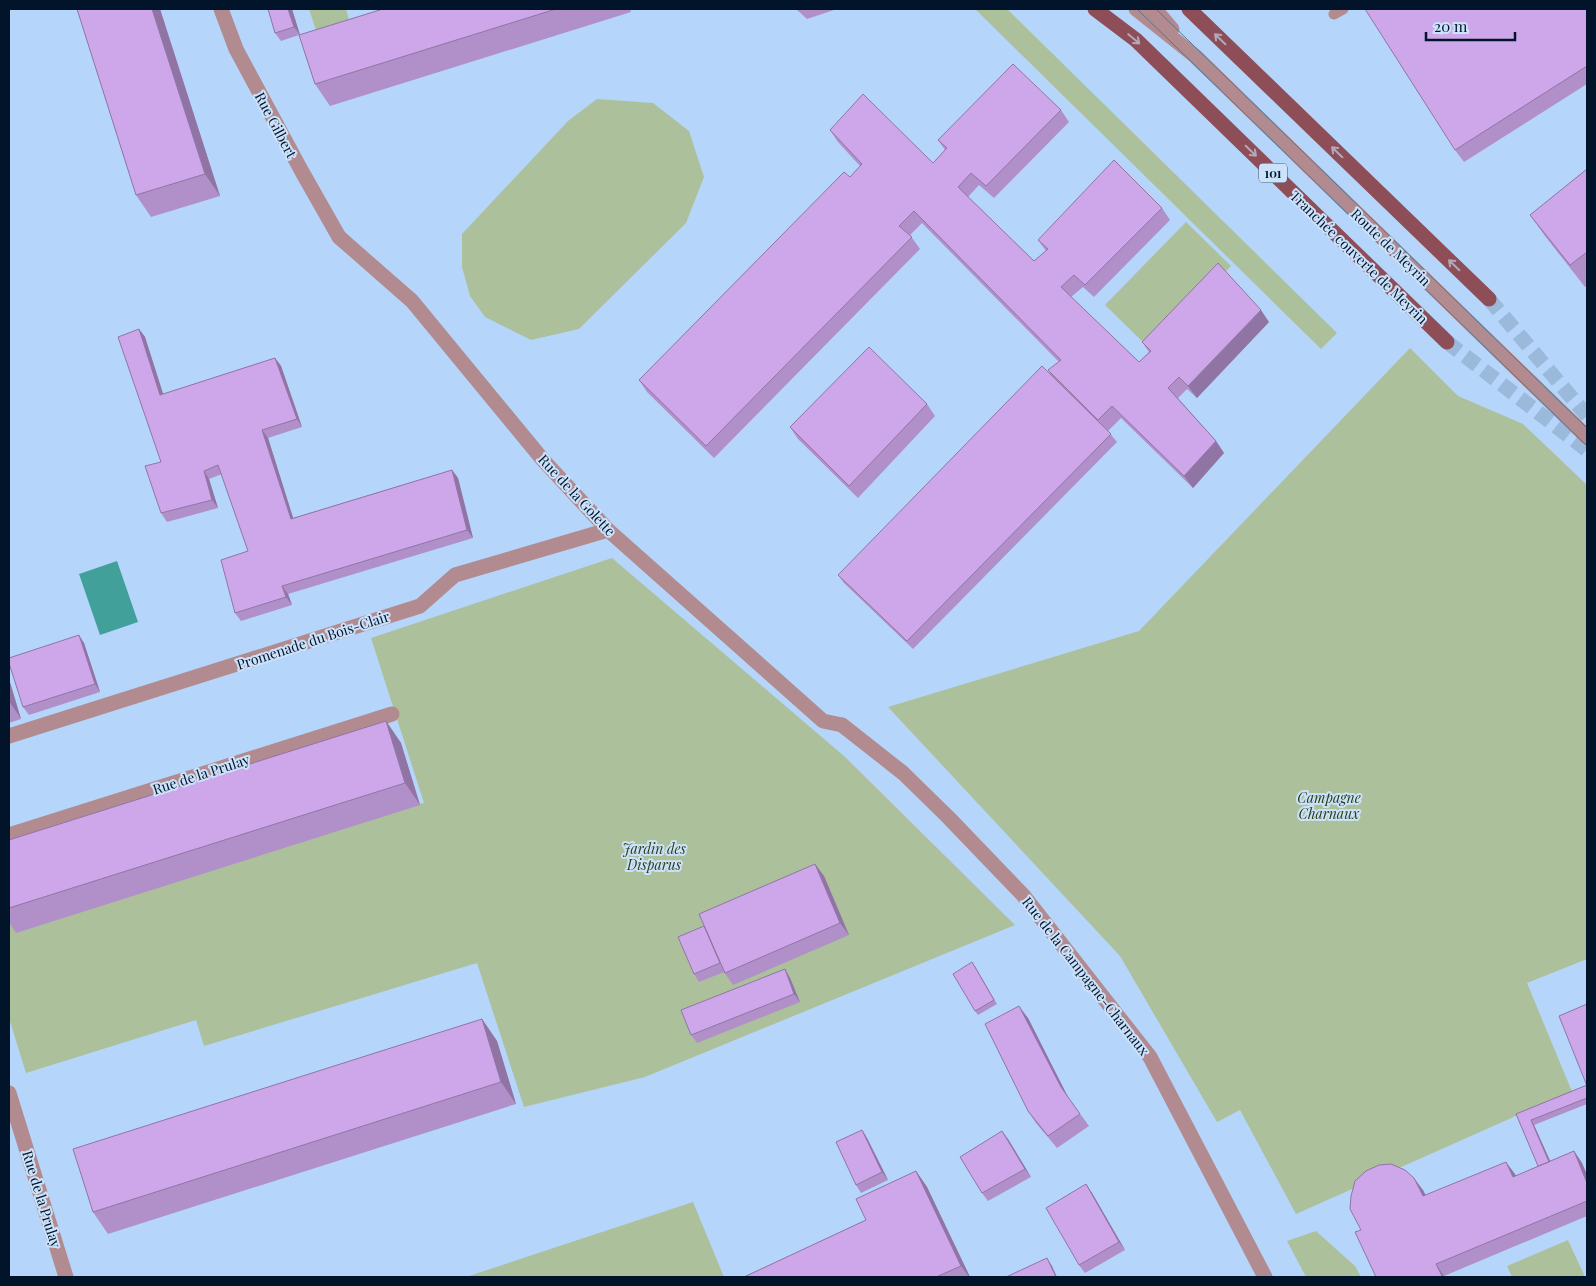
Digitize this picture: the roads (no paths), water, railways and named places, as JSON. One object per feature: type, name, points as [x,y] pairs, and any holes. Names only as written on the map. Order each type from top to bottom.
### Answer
[{"type":"main road","name":"Tranchée couverte de Meyrin","points":[[1095,9],[1136,40],[1447,342]]},
{"type":"main road","points":[[1189,9],[1489,299]]},
{"type":"street","name":"Rue Gilbert","points":[[221,9],[236,49],[339,237]]},
{"type":"street","points":[[1136,9],[1195,56]]},
{"type":"street","points":[[1155,9],[1195,56]]},
{"type":"street","name":"Route de Meyrin","points":[[1195,56],[1587,437]]},
{"type":"street","name":"Rue de la Golette","points":[[339,237],[412,301],[543,460],[608,530],[823,721],[842,725]]},
{"type":"street","name":"Promenade du Bois-Clair","points":[[9,736],[420,606],[455,575],[608,530]]},
{"type":"street","name":"Rue de la Prulay","points":[[9,835],[392,714]]},
{"type":"street","name":"Rue de la Campagne-Charnaux","points":[[842,725],[903,773],[1023,895],[1150,1057],[1266,1277]]},
{"type":"street","name":"Rue de la Prulay","points":[[9,1093],[66,1277]]},
{"type":"tunnel","points":[[1489,299],[1587,416]]},
{"type":"tunnel","points":[[1447,342],[1587,450]]},
{"type":"tram line","points":[[1137,9],[1587,446]]},
{"type":"tram line","points":[[1156,9],[1587,428]]},
{"type":"park label","name":"Campagne Charnaux","points":[[1329,806]]},
{"type":"park label","name":"Jardin des Disparus","points":[[654,856]]}]
